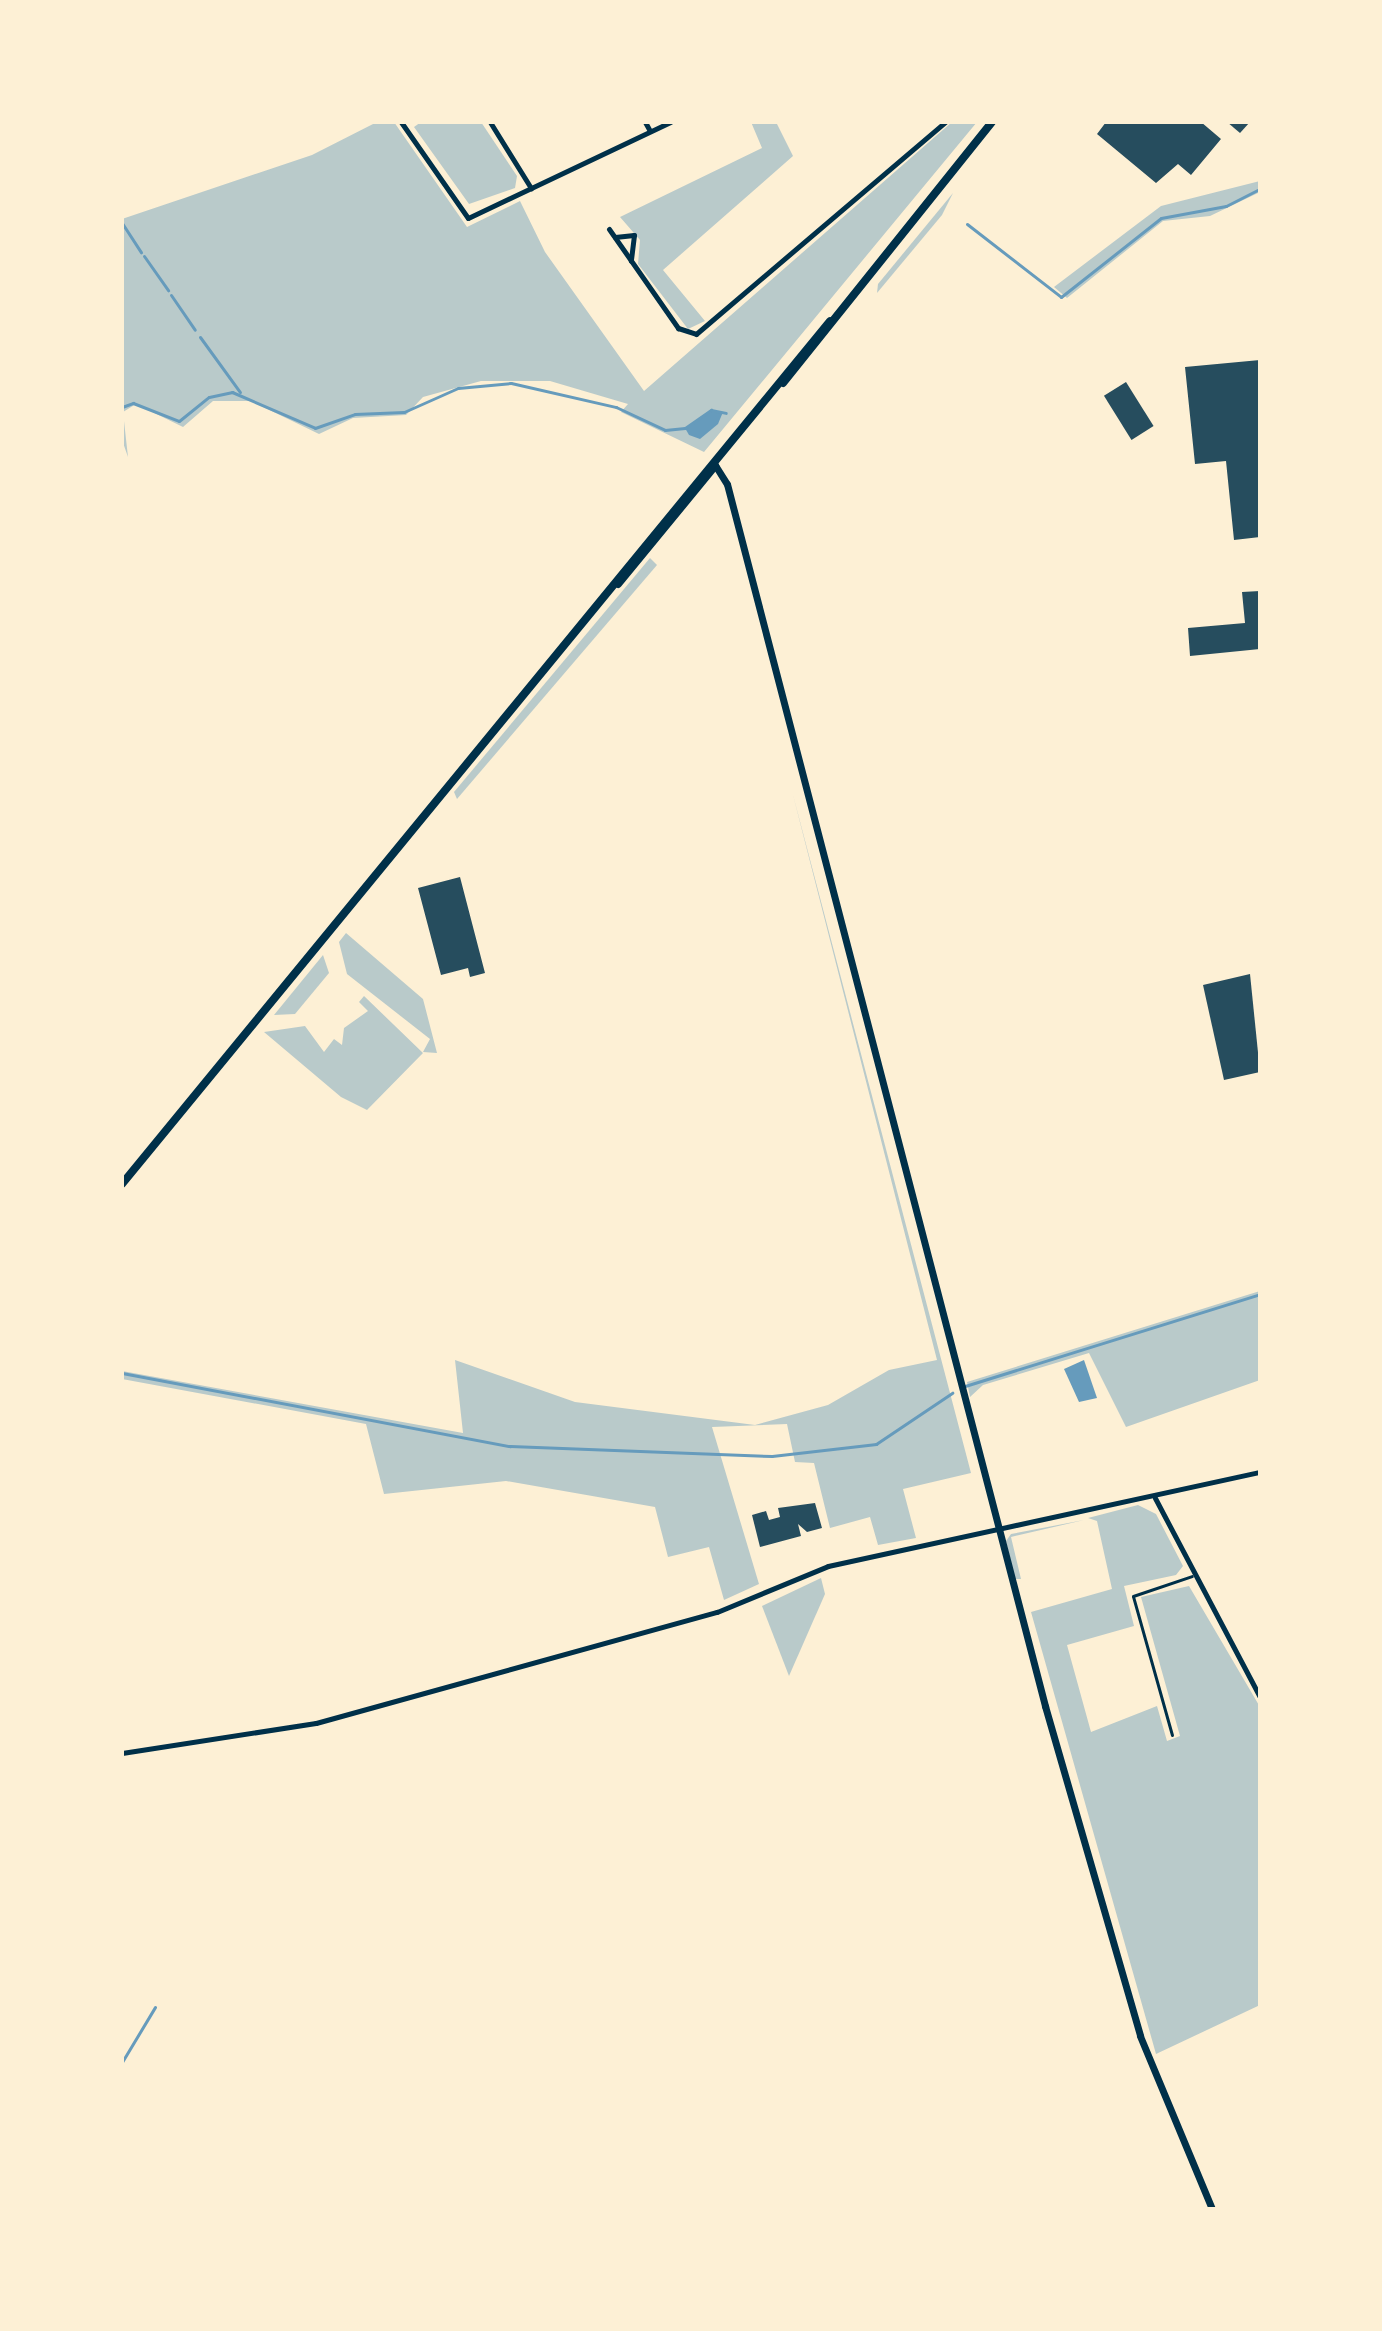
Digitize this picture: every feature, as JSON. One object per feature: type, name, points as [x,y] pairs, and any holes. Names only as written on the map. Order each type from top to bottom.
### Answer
[{"type":"main road","points":[[122,1184],[715,465],[992,122]]},
{"type":"street","points":[[401,122],[468,218],[670,122]]},
{"type":"street","points":[[490,122],[531,188]]},
{"type":"street","points":[[645,122],[650,131]]},
{"type":"street","points":[[609,229],[678,328],[700,333],[945,122]]},
{"type":"street","points":[[615,237],[634,235],[631,261]]},
{"type":"street","points":[[715,465],[727,484],[998,1531],[1140,2036],[1212,2209]]},
{"type":"street","points":[[122,1753],[353,1714],[717,1612],[828,1566],[1155,1498],[1260,1472]]},
{"type":"street","points":[[1155,1498],[1192,1576],[1260,1697]]},
{"type":"lane","points":[[1172,1735],[1133,1596],[1192,1576]]},
{"type":"shaded area","points":[[377,122],[394,122],[467,227],[520,201],[545,252],[644,391],[952,122],[977,122],[704,452],[621,412],[628,404],[550,381],[481,381],[423,397],[406,415],[353,418],[319,434],[251,401],[213,401],[183,427],[136,404],[123,412],[128,457],[122,440],[122,219],[312,155]]},
{"type":"shaded area","points":[[421,122],[481,122],[517,176],[515,188],[469,204],[414,127]]},
{"type":"shaded area","points":[[751,122],[776,122],[793,156],[663,270],[705,321],[688,329],[638,264],[640,240],[620,217],[762,148]]},
{"type":"shaded area","points":[[1260,181],[1260,192],[1210,216],[1163,221],[1067,298],[1054,287],[1161,206]]},
{"type":"shaded area","points":[[953,193],[942,215],[877,293],[878,284]]},
{"type":"shaded area","points":[[650,558],[657,565],[457,799],[454,792]]},
{"type":"shaded area","points":[[792,791],[971,1473],[903,1489],[916,1538],[878,1545],[870,1517],[830,1528],[814,1463],[795,1462],[787,1424],[712,1427],[759,1584],[724,1600],[709,1547],[668,1557],[655,1507],[506,1481],[384,1494],[366,1424],[122,1379],[122,1371],[463,1433],[455,1360],[575,1402],[755,1425],[828,1405],[889,1370],[937,1360]]},
{"type":"shaded area","points":[[346,933],[423,999],[437,1053],[423,1052],[430,1039],[347,974],[339,942]]},
{"type":"shaded area","points":[[323,955],[329,973],[295,1014],[274,1015]]},
{"type":"shaded area","points":[[364,996],[423,1053],[367,1110],[341,1097],[264,1032],[305,1026],[324,1052],[334,1039],[342,1045],[344,1028],[368,1011],[359,1002]]},
{"type":"shaded area","points":[[1260,1291],[1260,1380],[1126,1427],[1089,1353],[983,1385],[970,1397],[967,1382]]},
{"type":"shaded area","points":[[1138,1505],[1156,1514],[1183,1566],[1176,1575],[1124,1586],[1134,1626],[1067,1645],[1091,1732],[1157,1706],[1167,1741],[1180,1736],[1141,1597],[1189,1586],[1260,1707],[1260,2005],[1156,2054],[1031,1612],[1112,1589],[1097,1521],[1088,1518]]},
{"type":"shaded area","points":[[1084,1520],[1011,1537],[1021,1579],[1015,1579],[1006,1541],[1011,1534]]},
{"type":"shaded area","points":[[821,1578],[825,1594],[789,1676],[762,1606]]},
{"type":"water","points":[[711,410],[723,412],[718,424],[700,439],[689,435],[685,428]]},
{"type":"water","points":[[1084,1360],[1097,1398],[1079,1402],[1064,1369]]},
{"type":"building","points":[[1106,122],[1201,122],[1221,139],[1191,175],[1178,164],[1156,183],[1097,134]]},
{"type":"building","points":[[1227,122],[1250,122],[1240,133]]},
{"type":"building","points":[[1260,360],[1260,537],[1234,540],[1226,461],[1195,464],[1185,367]]},
{"type":"building","points":[[1126,382],[1154,426],[1132,440],[1104,396]]},
{"type":"building","points":[[1260,591],[1260,649],[1190,656],[1188,628],[1245,623],[1242,592]]},
{"type":"building","points":[[460,877],[485,973],[470,977],[468,968],[441,975],[418,888]]},
{"type":"building","points":[[1250,974],[1260,1072],[1224,1080],[1203,985]]},
{"type":"building","points":[[815,1503],[822,1528],[807,1532],[798,1524],[801,1536],[760,1547],[752,1515],[766,1511],[769,1520],[780,1517],[778,1508]]},
{"type":"waterway","points":[[967,224],[1061,297],[1161,218],[1226,206],[1260,189]]},
{"type":"waterway","points":[[122,223],[141,252]]},
{"type":"waterway","points":[[144,256],[168,290]]},
{"type":"waterway","points":[[171,295],[195,330]]},
{"type":"waterway","points":[[200,337],[240,392]]},
{"type":"waterway","points":[[122,407],[133,403],[179,421],[209,397],[232,392],[315,428],[355,414],[404,412],[458,388],[511,383],[616,407],[665,430],[685,428],[711,410],[726,413]]},
{"type":"waterway","points":[[965,1386],[1260,1294]]},
{"type":"waterway","points":[[122,1373],[510,1446],[772,1456],[876,1444],[952,1393]]},
{"type":"waterway","points":[[122,2062],[155,2007]]}]
